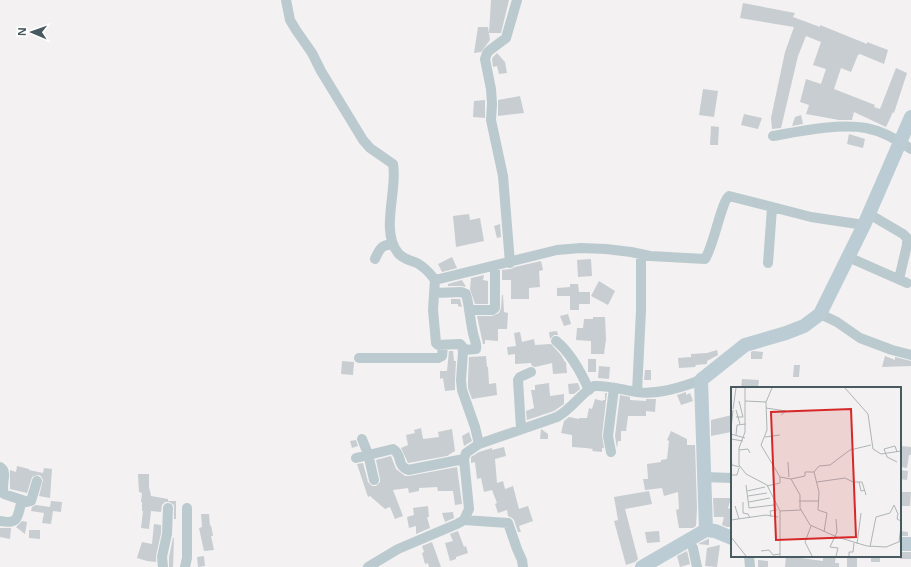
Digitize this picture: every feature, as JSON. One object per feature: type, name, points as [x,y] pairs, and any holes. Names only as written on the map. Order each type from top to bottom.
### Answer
[{"type":"street","points":[[286,0],[290,20],[312,53],[320,71],[363,140],[370,148],[393,164],[390,225],[392,244],[403,257],[424,268],[435,280],[435,339],[437,344],[443,346],[460,344],[462,346],[462,390],[475,427],[479,444]]},
{"type":"street","points":[[510,262],[503,176],[492,126],[491,89],[485,59],[490,50],[506,38],[516,0]]},
{"type":"street","points":[[464,520],[469,509],[464,459],[466,453],[479,444],[557,417],[566,412],[594,386],[652,393],[701,380],[745,345],[804,326],[820,314],[866,219],[906,145],[911,117]]},
{"type":"street","points":[[773,136],[818,128],[860,127],[878,132],[906,145]]},
{"type":"street","points":[[435,280],[557,250],[581,248],[631,252],[641,255],[705,259],[727,197],[812,217],[866,219],[903,234],[907,238],[903,281],[848,257]]},
{"type":"street","points":[[768,263],[772,208]]},
{"type":"street","points":[[375,259],[381,247],[386,244],[392,244]]},
{"type":"street","points":[[637,392],[641,310],[641,255]]},
{"type":"street","points":[[469,310],[492,310],[495,308],[495,266]]},
{"type":"street","points":[[434,293],[461,292],[466,294],[474,338],[477,344],[476,349],[463,350]]},
{"type":"street","points":[[820,314],[837,322],[860,338],[892,350],[911,355]]},
{"type":"street","points":[[556,341],[563,346],[570,355],[589,390]]},
{"type":"street","points":[[359,358],[438,358],[442,356],[443,346]]},
{"type":"street","points":[[520,429],[518,380],[520,377],[530,372]]},
{"type":"street","points":[[701,380],[706,530]]},
{"type":"street","points":[[611,452],[608,436],[614,388]]},
{"type":"street","points":[[362,438],[368,454],[374,480]]},
{"type":"street","points":[[356,458],[393,449],[399,455],[403,468],[408,470],[464,459]]},
{"type":"street","points":[[0,467],[4,472],[2,489],[4,494],[27,502],[31,501],[37,481]]},
{"type":"street","points":[[704,477],[731,478]]},
{"type":"street","points":[[0,520],[14,522],[22,500]]},
{"type":"street","points":[[164,567],[162,558],[167,534],[168,508]]},
{"type":"street","points":[[184,567],[187,558],[187,508]]},
{"type":"street","points":[[368,567],[398,549],[464,520],[507,522],[523,564]]},
{"type":"street","points":[[642,567],[706,530],[715,531],[731,538]]},
{"type":"street","points":[[693,548],[697,567]]},
{"type":"street","points":[[749,557],[750,567]]},
{"type":"building","points":[[491,0],[509,0],[501,33],[489,33]]},
{"type":"building","points":[[743,3],[795,13],[793,17],[820,27],[820,25],[867,44],[867,42],[888,50],[884,64],[860,54],[858,55],[851,72],[841,68],[834,89],[875,105],[874,107],[880,109],[896,68],[907,73],[894,113],[893,112],[886,127],[854,112],[852,120],[839,120],[806,114],[809,105],[800,102],[806,79],[821,84],[826,69],[813,65],[821,42],[806,36],[798,56],[781,128],[772,129],[771,118],[785,52],[794,27],[740,18]]},
{"type":"building","points":[[478,27],[488,27],[490,40],[481,52],[474,53]]},
{"type":"building","points":[[497,53],[505,62],[507,73],[499,74],[497,66],[493,67],[492,59]]},
{"type":"building","points":[[703,89],[718,91],[714,117],[699,115]]},
{"type":"building","points":[[520,96],[524,113],[498,116],[498,100]]},
{"type":"building","points":[[485,100],[485,118],[473,117],[474,101]]},
{"type":"building","points":[[744,114],[762,118],[758,129],[741,125]]},
{"type":"building","points":[[801,115],[803,124],[792,126],[795,117]]},
{"type":"building","points":[[711,126],[719,127],[718,145],[710,145]]},
{"type":"building","points":[[849,134],[865,139],[863,148],[847,144]]},
{"type":"building","points":[[469,214],[470,220],[480,218],[484,241],[456,247],[453,216]]},
{"type":"building","points":[[500,224],[501,237],[497,238],[494,226]]},
{"type":"building","points":[[452,257],[457,268],[442,272],[438,264]]},
{"type":"building","points":[[591,259],[592,276],[578,277],[577,260]]},
{"type":"building","points":[[541,261],[543,270],[539,271],[540,287],[529,288],[529,299],[511,299],[511,280],[502,280],[502,270]]},
{"type":"building","points":[[484,275],[483,280],[488,281],[488,304],[475,304],[470,289],[471,278]]},
{"type":"building","points":[[462,280],[466,287],[448,286],[448,284]]},
{"type":"building","points":[[599,281],[615,291],[608,305],[591,296]]},
{"type":"building","points":[[570,284],[578,284],[579,292],[590,292],[590,304],[579,304],[579,310],[570,310],[570,296],[557,296],[557,288],[570,287]]},
{"type":"building","points":[[502,295],[504,312],[508,313],[507,329],[498,329],[498,341],[485,340],[485,344],[483,344],[477,316],[492,316],[499,313]]},
{"type":"building","points":[[451,299],[460,299],[462,307],[458,306],[458,304],[451,304]]},
{"type":"building","points":[[568,314],[571,324],[564,326],[560,316]]},
{"type":"building","points":[[593,317],[605,317],[606,339],[604,354],[591,354],[591,341],[576,340],[577,328],[583,328],[584,319],[593,319]]},
{"type":"building","points":[[557,331],[558,335],[554,335],[550,339],[549,332]]},
{"type":"building","points":[[520,332],[522,342],[534,339],[535,345],[551,344],[566,362],[567,373],[553,374],[552,363],[535,367],[532,366],[531,363],[515,364],[515,354],[508,355],[507,347],[516,346],[514,333]]},
{"type":"building","points":[[717,350],[718,355],[707,361],[707,364],[696,365],[695,367],[679,368],[678,358],[691,357],[691,354],[707,353]]},
{"type":"building","points":[[449,351],[453,351],[454,361],[456,361],[455,390],[445,391],[443,378],[440,379],[440,371],[447,371]]},
{"type":"building","points":[[751,352],[763,352],[762,359],[751,359]]},
{"type":"building","points":[[486,356],[489,384],[496,383],[497,395],[472,399],[468,388],[469,357]]},
{"type":"building","points":[[885,356],[895,360],[895,357],[911,361],[911,366],[882,367]]},
{"type":"building","points":[[588,359],[596,359],[596,372],[588,372]]},
{"type":"building","points":[[342,361],[354,362],[353,375],[341,374]]},
{"type":"building","points":[[794,365],[800,365],[799,377],[793,377]]},
{"type":"building","points":[[599,366],[610,367],[609,379],[598,378]]},
{"type":"building","points":[[645,370],[651,370],[651,380],[644,380]]},
{"type":"building","points":[[742,379],[759,380],[758,387],[741,387]]},
{"type":"building","points":[[549,383],[550,396],[564,394],[564,404],[554,411],[527,420],[526,411],[534,408],[531,390],[535,390],[535,385]]},
{"type":"building","points":[[578,383],[580,389],[574,394],[569,394],[568,384]]},
{"type":"building","points":[[686,392],[686,395],[690,393],[693,401],[681,405],[677,395]]},
{"type":"building","points":[[605,393],[607,393],[602,435],[604,448],[602,448],[602,452],[592,451],[593,449],[572,447],[572,435],[561,433],[564,421],[569,417],[579,419],[587,418],[589,408],[592,409],[595,399],[605,400]]},
{"type":"building","points":[[620,395],[630,397],[630,400],[646,401],[646,399],[656,399],[655,412],[646,411],[646,416],[628,416],[626,431],[621,431],[621,441],[618,441],[617,448],[615,436]]},
{"type":"building","points":[[731,415],[731,432],[711,436],[711,420]]},
{"type":"building","points":[[421,428],[423,439],[439,437],[438,432],[452,429],[455,451],[447,456],[408,463],[401,448],[408,445],[406,435],[415,433],[414,430]]},
{"type":"building","points":[[541,429],[548,434],[548,439],[540,439]]},
{"type":"building","points":[[671,431],[687,439],[687,445],[695,445],[697,508],[696,526],[693,528],[679,528],[676,510],[679,509],[678,492],[664,496],[662,488],[645,490],[643,479],[648,479],[647,464],[661,462],[661,460],[667,459],[669,441],[667,440]]},
{"type":"building","points":[[469,432],[472,441],[464,446],[462,436]]},
{"type":"building","points":[[356,440],[358,446],[352,448],[350,441]]},
{"type":"building","points":[[901,446],[911,447],[911,455],[909,455],[907,468],[901,467]]},
{"type":"building","points":[[504,447],[506,456],[495,459],[497,483],[503,481],[505,489],[513,486],[519,509],[528,506],[533,521],[519,526],[521,532],[518,532],[514,520],[508,516],[507,510],[498,513],[495,504],[497,503],[492,490],[484,492],[481,478],[477,479],[475,462],[471,463],[471,457],[479,452],[492,448],[492,450]]},
{"type":"building","points":[[391,456],[396,469],[405,476],[457,467],[462,504],[455,505],[453,491],[438,491],[437,487],[419,488],[419,491],[409,493],[408,488],[393,490],[403,516],[395,519],[390,507],[385,509],[370,496],[368,497],[357,464],[363,463],[368,482],[372,486],[376,486],[380,482],[380,479],[376,460]]},
{"type":"building","points":[[17,466],[43,473],[44,468],[52,469],[50,498],[39,496],[43,480],[41,476],[38,475],[32,477],[27,493],[10,489],[10,470],[16,472]]},
{"type":"building","points":[[901,470],[908,471],[907,480],[901,479]]},
{"type":"building","points":[[138,474],[149,474],[151,496],[168,499],[168,501],[176,501],[176,519],[174,519],[174,505],[169,502],[165,502],[162,505],[161,512],[151,511],[149,529],[141,528],[143,511],[141,502],[142,493],[139,492]]},
{"type":"building","points":[[649,491],[652,504],[625,509],[638,559],[635,562],[626,565],[614,521],[618,520],[614,497]]},
{"type":"building","points":[[901,492],[911,492],[910,506],[901,506]]},
{"type":"building","points":[[713,498],[731,498],[728,508],[731,510],[731,527],[722,525],[724,517],[714,517]]},
{"type":"building","points":[[51,501],[62,502],[61,512],[53,511],[51,524],[42,523],[44,513],[31,511],[32,507],[36,505],[50,507]]},
{"type":"building","points":[[428,506],[429,517],[427,517],[430,528],[416,534],[416,526],[409,528],[407,517],[414,515],[413,508]]},
{"type":"building","points":[[453,512],[454,518],[445,522],[442,513]]},
{"type":"building","points":[[201,514],[209,514],[214,550],[204,551],[199,528],[202,527]]},
{"type":"building","points":[[22,521],[27,522],[25,534],[16,527]]},
{"type":"building","points":[[154,524],[161,525],[156,562],[137,558],[142,542],[152,544]]},
{"type":"building","points":[[0,528],[11,528],[10,539],[0,537]]},
{"type":"building","points":[[29,530],[40,530],[40,539],[29,538]]},
{"type":"building","points":[[458,531],[468,553],[456,557],[456,559],[450,561],[445,543],[453,541],[450,534]]},
{"type":"building","points":[[659,531],[660,542],[647,543],[645,532]]},
{"type":"building","points":[[901,531],[908,532],[908,536],[901,536]]},
{"type":"building","points":[[173,538],[173,567],[169,567],[169,557]]},
{"type":"building","points":[[708,539],[709,545],[698,544]]},
{"type":"building","points":[[432,542],[441,567],[429,567],[428,563],[425,564],[422,546]]},
{"type":"building","points":[[720,545],[717,567],[705,566],[707,548]]},
{"type":"building","points":[[687,551],[690,564],[680,567],[677,556]]},
{"type":"building","points":[[901,552],[911,552],[911,559],[900,559]]},
{"type":"building","points":[[204,556],[205,566],[198,567],[197,557]]},
{"type":"building","points":[[786,557],[823,561],[823,557],[836,557],[835,563],[839,563],[839,567],[785,567]]},
{"type":"building","points":[[847,557],[857,557],[857,567],[847,567]]},
{"type":"building","points":[[871,557],[880,557],[880,562],[871,562]]},
{"type":"building","points":[[758,560],[768,561],[768,567],[758,567]]}]
